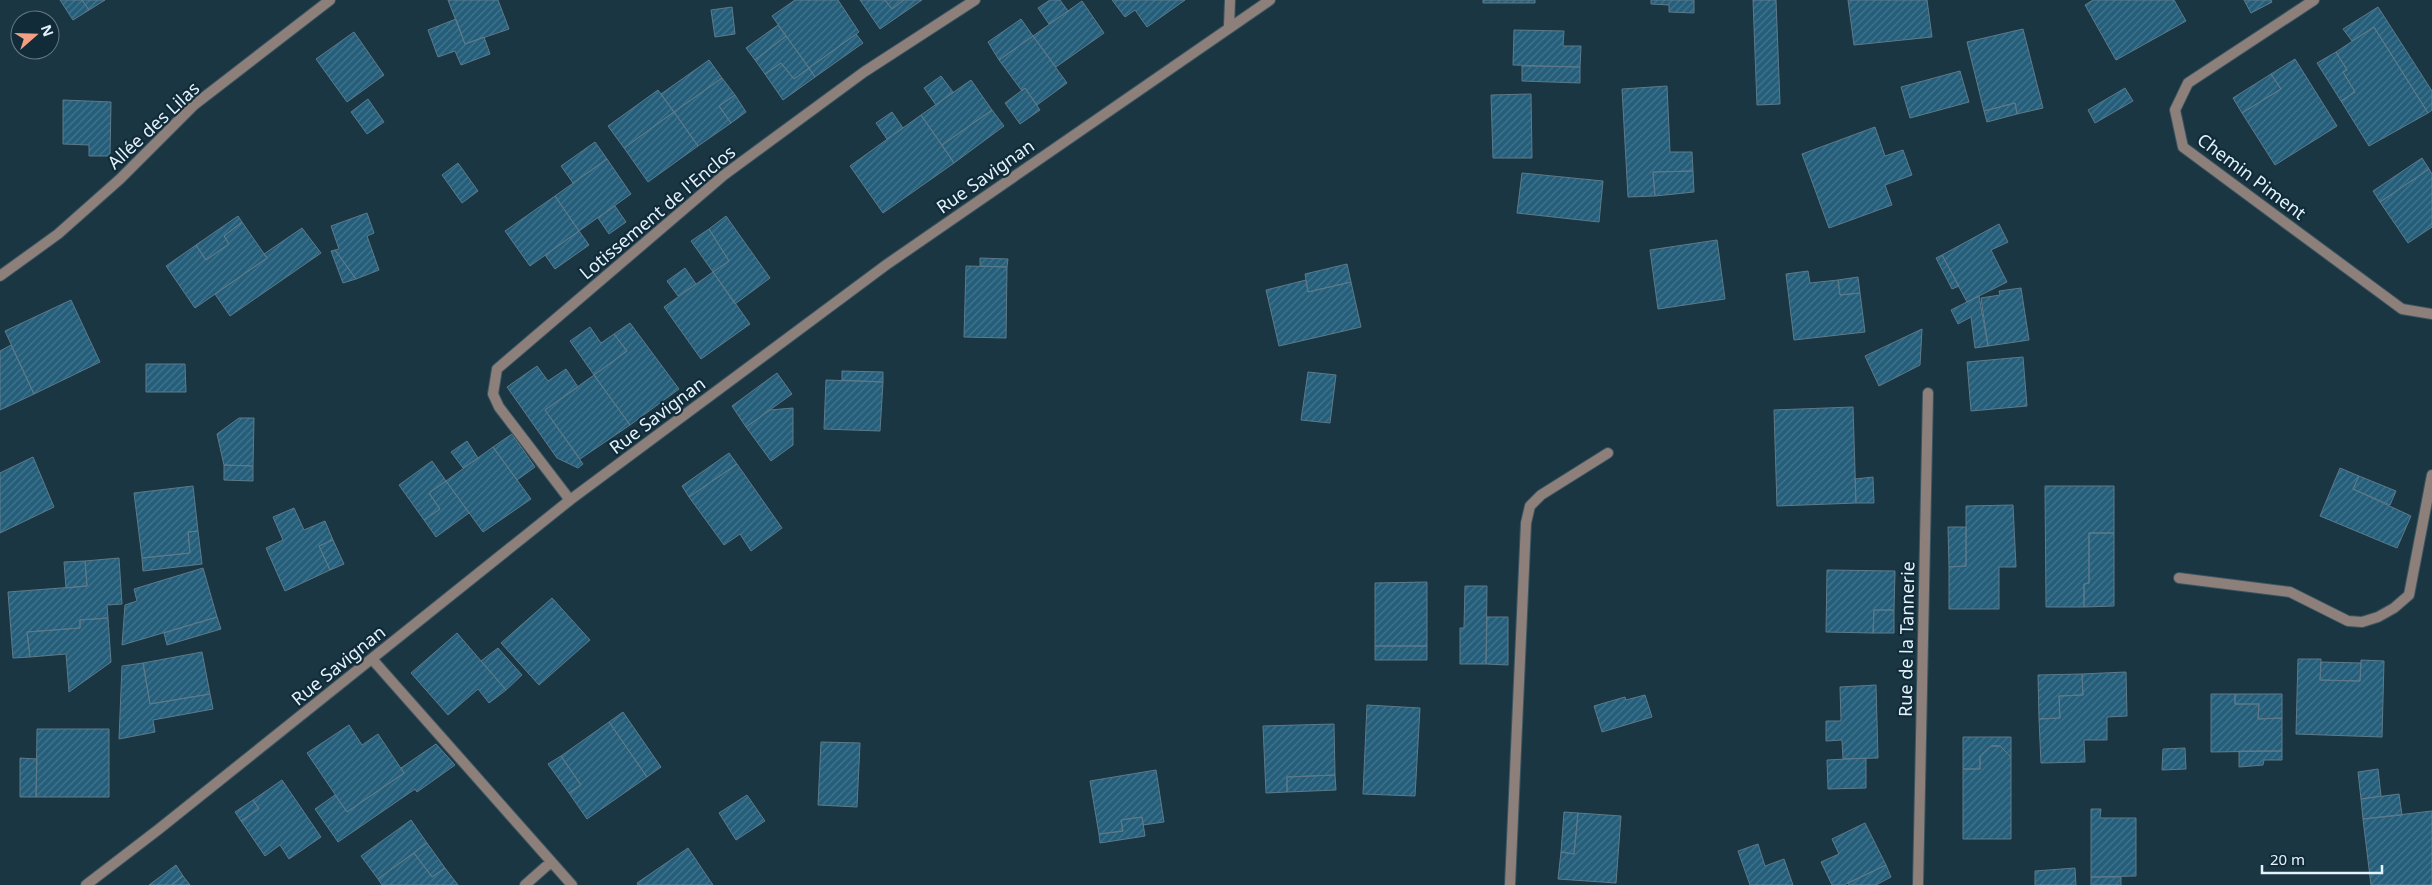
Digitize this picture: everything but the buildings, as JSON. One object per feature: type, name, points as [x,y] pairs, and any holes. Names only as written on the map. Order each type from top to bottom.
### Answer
[{"type":"street","name":"Allée des Lilas","points":[[0,276],[58,234],[120,179],[194,105],[330,0]]},
{"type":"street","name":"Lotissement de l'Enclos","points":[[570,500],[499,407],[493,394],[496,369],[724,175],[864,72],[975,0]]},
{"type":"street","points":[[1229,27],[1230,0]]},
{"type":"street","name":"Rue Savignan","points":[[86,885],[159,830],[570,500],[886,264],[1270,0]]},
{"type":"street","name":"Chemin Piment","points":[[2314,0],[2188,82],[2175,110],[2183,147],[2402,309],[2432,314]]},
{"type":"street","name":"Rue de la Tannerie","points":[[1918,885],[1928,393]]},
{"type":"street","points":[[1510,885],[1526,523],[1530,506],[1540,495],[1608,453]]},
{"type":"street","points":[[2179,578],[2290,592],[2348,621],[2362,622],[2378,617],[2394,608],[2409,595],[2432,475]]},
{"type":"street","points":[[372,659],[572,885]]},
{"type":"street","points":[[525,885],[551,862]]}]
